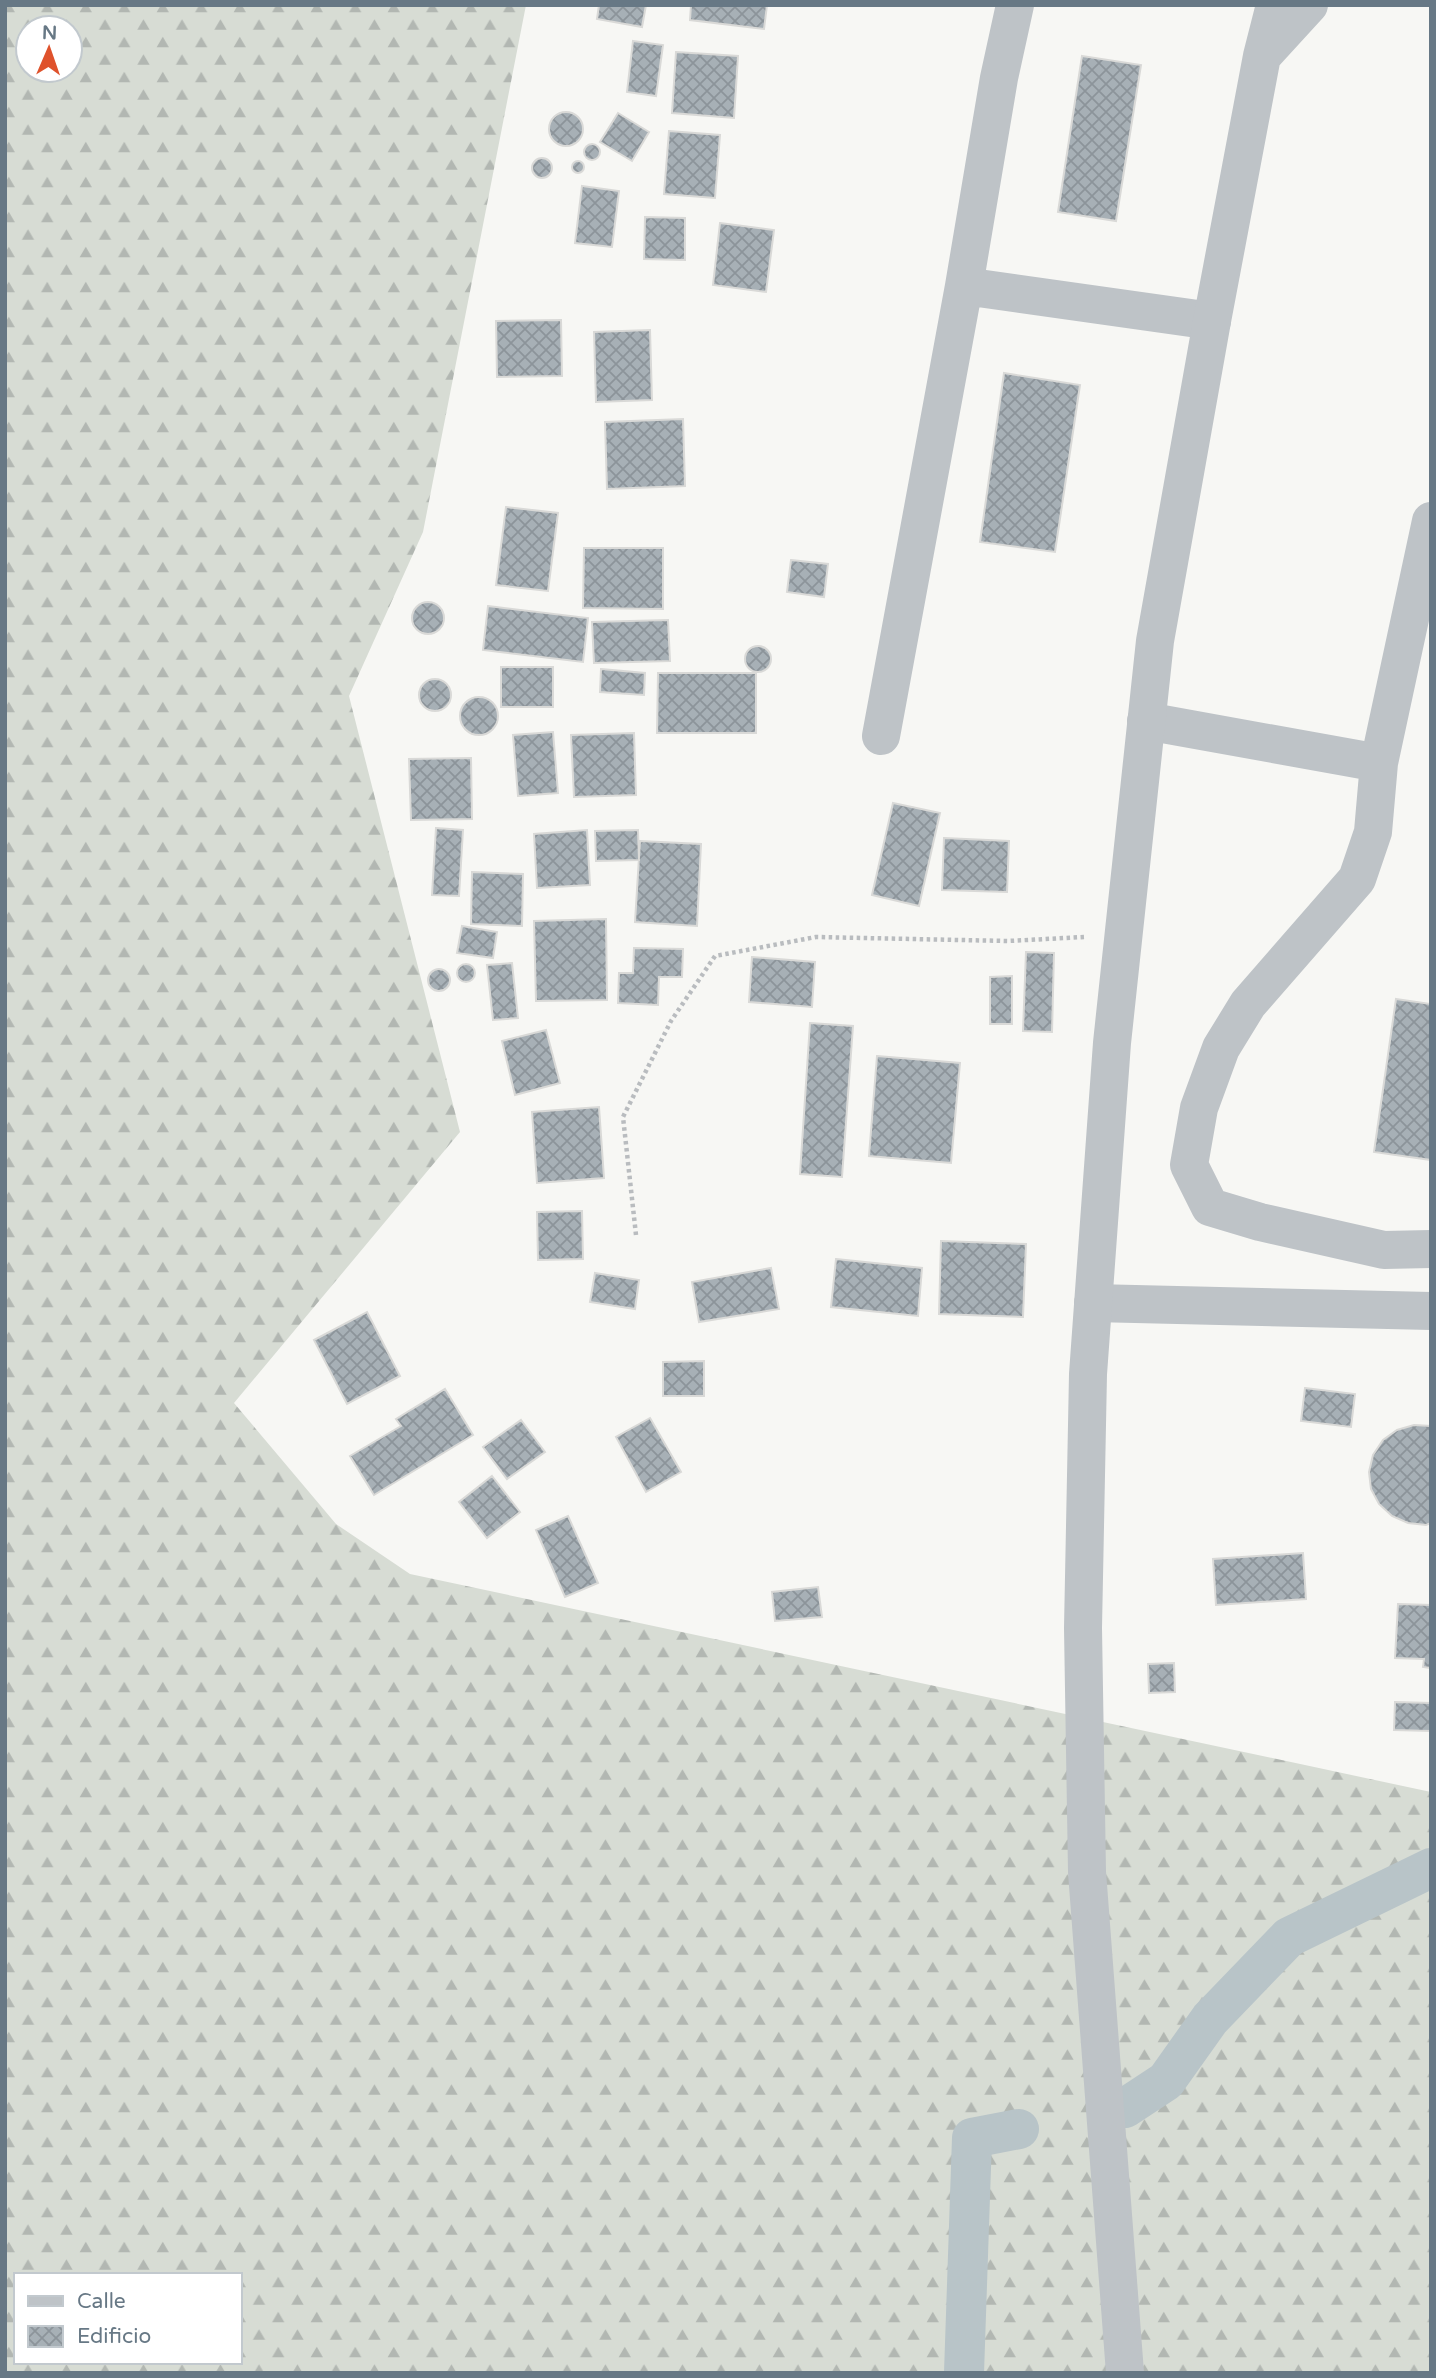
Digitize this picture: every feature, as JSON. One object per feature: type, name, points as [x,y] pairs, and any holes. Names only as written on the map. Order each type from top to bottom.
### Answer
[{"type":"street","points":[[881,736],[964,286],[999,78],[1015,5]]},
{"type":"street","points":[[1125,2373],[1087,1872],[1083,1628],[1088,1374],[1112,1043],[1155,641],[1262,56],[1275,5]]},
{"type":"street","points":[[1262,56],[1309,5]]},
{"type":"street","points":[[964,286],[1212,321]]},
{"type":"street","points":[[1431,521],[1379,763],[1373,832],[1357,879],[1248,1004],[1221,1048],[1199,1108],[1189,1165],[1210,1207],[1260,1222],[1384,1250],[1431,1249]]},
{"type":"street","points":[[1146,721],[1379,763]]},
{"type":"street","points":[[1093,1303],[1431,1311]]},
{"type":"path","points":[[636,1235],[623,1117],[671,1021],[715,956],[816,937],[1008,941],[1123,936]]},
{"type":"green space","points":[[5,5],[526,5],[423,532],[349,696],[460,1132],[234,1403],[336,1524],[410,1574],[1431,1792],[1431,2373],[5,2373]]},
{"type":"building","points":[[599,5],[646,5],[642,27],[597,19]]},
{"type":"building","points":[[691,5],[767,5],[764,29],[690,20]]},
{"type":"building","points":[[633,41],[663,45],[656,96],[627,92]]},
{"type":"building","points":[[676,52],[738,56],[734,118],[672,113]]},
{"type":"building","points":[[1082,56],[1141,65],[1116,221],[1058,212]]},
{"type":"building","points":[[566,112],[578,117],[583,129],[578,141],[566,146],[554,141],[549,129],[554,117]]},
{"type":"building","points":[[618,113],[649,132],[632,161],[600,142]]},
{"type":"building","points":[[669,131],[720,135],[715,198],[664,194]]},
{"type":"building","points":[[589,144],[595,144],[600,152],[598,158],[589,160],[584,155],[584,149]]},
{"type":"building","points":[[542,158],[549,161],[552,168],[549,175],[542,178],[535,175],[532,168],[535,161]]},
{"type":"building","points":[[578,161],[584,167],[578,173],[572,167]]},
{"type":"building","points":[[582,186],[619,191],[612,247],[575,243]]},
{"type":"building","points":[[645,217],[685,218],[685,260],[644,259]]},
{"type":"building","points":[[720,223],[774,230],[766,292],[713,285]]},
{"type":"building","points":[[561,320],[562,376],[497,377],[496,321]]},
{"type":"building","points":[[650,330],[652,400],[596,402],[594,332]]},
{"type":"building","points":[[1004,373],[1080,385],[1055,552],[980,542]]},
{"type":"building","points":[[683,419],[685,486],[607,489],[605,422]]},
{"type":"building","points":[[506,507],[558,513],[548,591],[496,585]]},
{"type":"building","points":[[584,548],[663,548],[663,609],[583,608]]},
{"type":"building","points":[[791,560],[828,564],[824,597],[787,592]]},
{"type":"building","points":[[428,602],[439,607],[444,618],[439,629],[428,634],[417,629],[412,618],[417,607]]},
{"type":"building","points":[[488,606],[588,618],[583,662],[483,650]]},
{"type":"building","points":[[668,620],[670,661],[594,663],[592,622]]},
{"type":"building","points":[[758,646],[767,650],[771,659],[767,668],[758,672],[749,668],[745,659],[749,650]]},
{"type":"building","points":[[501,667],[553,667],[553,707],[501,707]]},
{"type":"building","points":[[601,669],[645,673],[644,695],[600,692]]},
{"type":"building","points":[[658,673],[756,673],[756,733],[657,733]]},
{"type":"building","points":[[435,679],[446,684],[451,695],[446,706],[435,711],[424,706],[419,695],[424,684]]},
{"type":"building","points":[[479,697],[492,703],[498,716],[492,729],[479,735],[466,729],[460,716],[466,703]]},
{"type":"building","points":[[553,732],[558,793],[518,796],[513,735]]},
{"type":"building","points":[[634,733],[636,795],[574,797],[571,735]]},
{"type":"building","points":[[471,758],[472,819],[411,820],[409,759]]},
{"type":"building","points":[[893,803],[940,813],[919,906],[872,895]]},
{"type":"building","points":[[436,828],[463,830],[459,896],[432,895]]},
{"type":"building","points":[[587,830],[590,885],[537,888],[534,834]]},
{"type":"building","points":[[638,830],[639,860],[596,861],[595,831]]},
{"type":"building","points":[[944,838],[1009,841],[1007,892],[942,890]]},
{"type":"building","points":[[640,841],[701,844],[697,926],[635,922]]},
{"type":"building","points":[[472,872],[523,874],[522,926],[471,924]]},
{"type":"building","points":[[606,919],[607,1000],[536,1001],[534,921]]},
{"type":"building","points":[[462,926],[497,932],[493,958],[457,953]]},
{"type":"building","points":[[634,948],[683,949],[682,977],[659,977],[658,1005],[618,1003],[619,973],[633,973]]},
{"type":"building","points":[[1026,952],[1054,953],[1052,1032],[1023,1031]]},
{"type":"building","points":[[752,957],[815,962],[812,1007],[749,1002]]},
{"type":"building","points":[[512,963],[518,1018],[493,1020],[487,965]]},
{"type":"building","points":[[466,964],[472,967],[475,973],[472,979],[466,982],[460,979],[457,973],[460,967]]},
{"type":"building","points":[[439,969],[447,972],[450,980],[447,988],[439,991],[431,988],[428,980],[431,972]]},
{"type":"building","points":[[1012,976],[1012,1024],[990,1024],[990,977]]},
{"type":"building","points":[[1396,999],[1431,1004],[1431,1160],[1374,1152]]},
{"type":"building","points":[[810,1023],[853,1026],[842,1177],[800,1174]]},
{"type":"building","points":[[546,1030],[560,1083],[515,1095],[502,1041]]},
{"type":"building","points":[[877,1056],[960,1063],[951,1163],[869,1156]]},
{"type":"building","points":[[599,1107],[604,1178],[537,1183],[532,1112]]},
{"type":"building","points":[[582,1211],[583,1259],[538,1260],[537,1212]]},
{"type":"building","points":[[941,1241],[1026,1244],[1023,1317],[939,1314]]},
{"type":"building","points":[[836,1259],[922,1268],[918,1316],[831,1307]]},
{"type":"building","points":[[771,1268],[779,1309],[699,1322],[692,1282]]},
{"type":"building","points":[[595,1273],[639,1280],[635,1309],[590,1302]]},
{"type":"building","points":[[367,1312],[400,1376],[347,1404],[314,1340]]},
{"type":"building","points":[[704,1361],[704,1396],[663,1396],[663,1362]]},
{"type":"building","points":[[1305,1388],[1355,1394],[1351,1427],[1301,1421]]},
{"type":"building","points":[[445,1389],[473,1435],[374,1495],[350,1456],[401,1426],[396,1419]]},
{"type":"building","points":[[650,1418],[681,1472],[646,1492],[616,1437]]},
{"type":"building","points":[[521,1420],[545,1452],[507,1479],[483,1447]]},
{"type":"building","points":[[1414,1425],[1431,1426],[1431,1523],[1426,1525],[1408,1523],[1392,1516],[1379,1504],[1371,1489],[1369,1472],[1373,1455],[1383,1440],[1397,1430]]},
{"type":"building","points":[[492,1476],[520,1512],[487,1538],[459,1502]]},
{"type":"building","points":[[568,1516],[598,1583],[565,1597],[536,1530]]},
{"type":"building","points":[[1303,1553],[1306,1599],[1216,1605],[1213,1559]]},
{"type":"building","points":[[818,1587],[822,1617],[775,1621],[772,1592]]},
{"type":"building","points":[[1398,1604],[1431,1605],[1431,1668],[1423,1667],[1424,1659],[1395,1658]]},
{"type":"building","points":[[1174,1663],[1175,1692],[1149,1693],[1148,1664]]},
{"type":"building","points":[[1395,1702],[1431,1703],[1431,1731],[1394,1730]]},
{"type":"waterway","points":[[1125,2108],[1166,2081],[1210,2019],[1289,1937],[1431,1868]]},
{"type":"waterway","points":[[964,2373],[972,2138],[1019,2129]]}]
